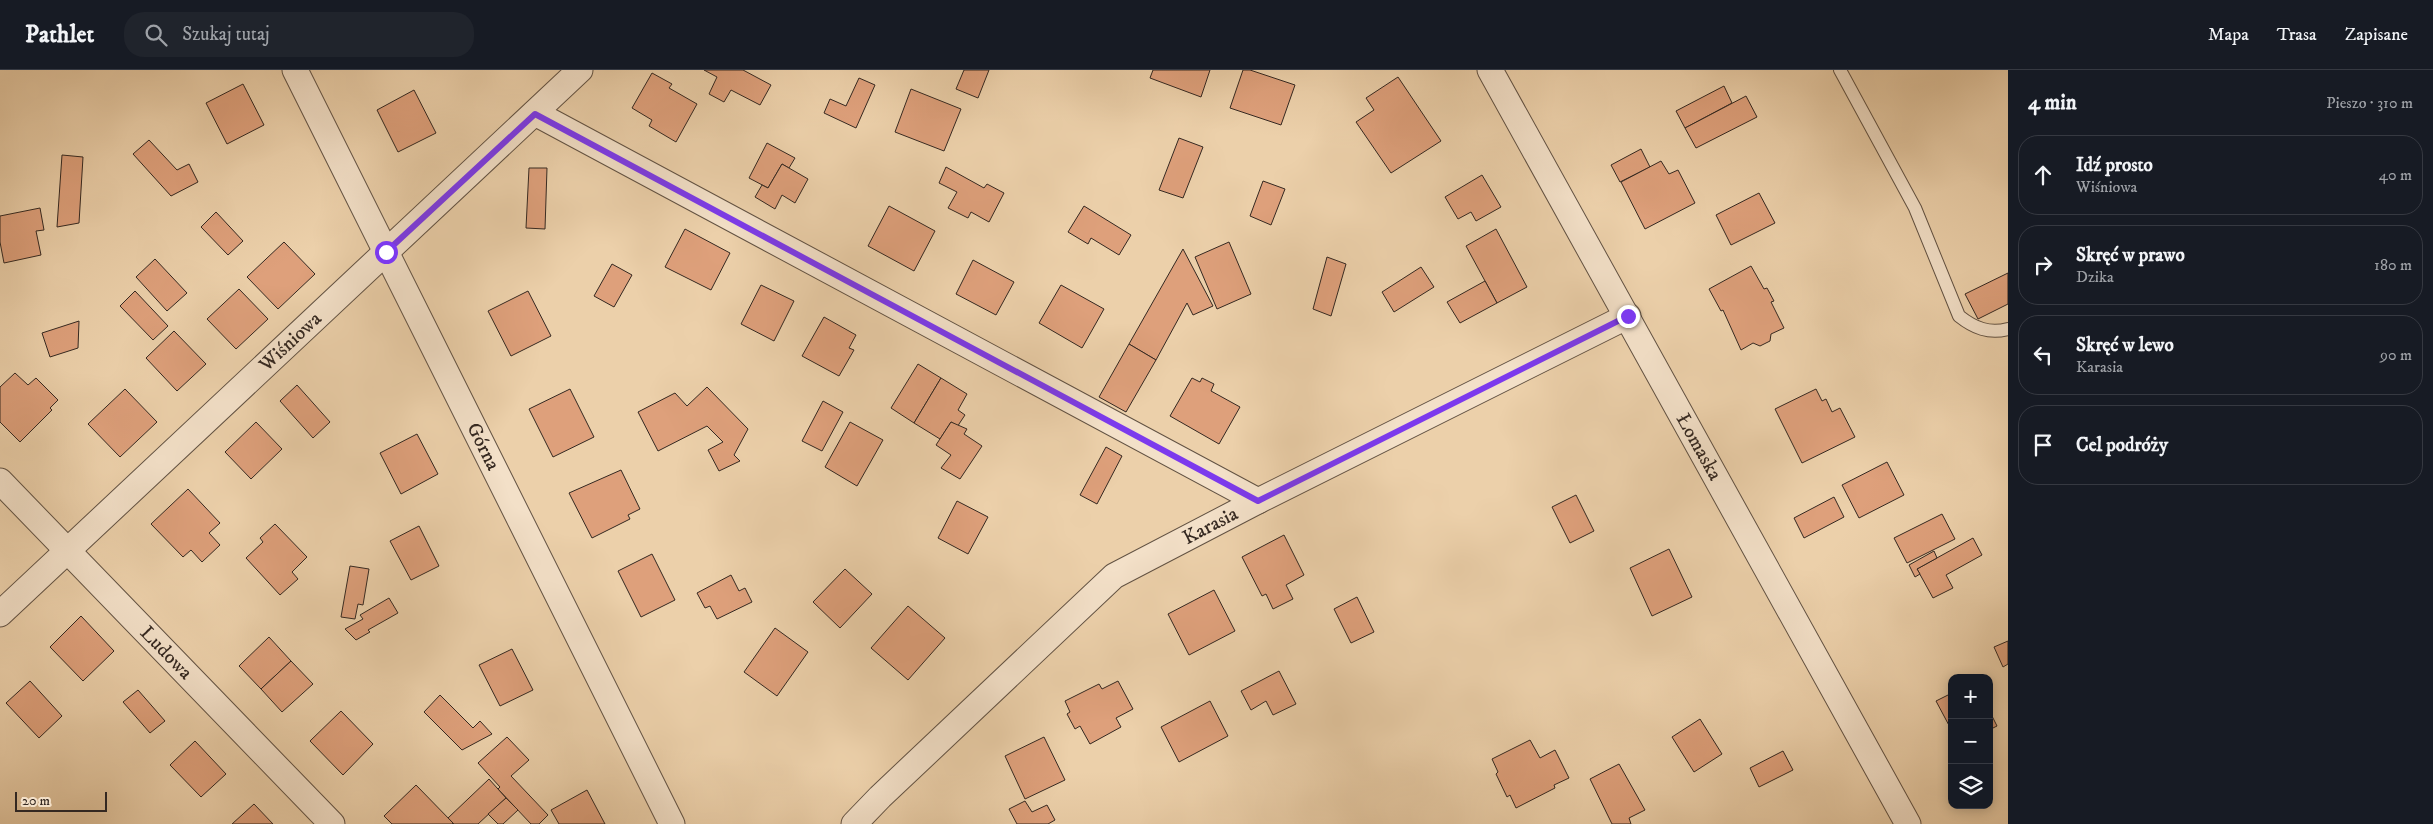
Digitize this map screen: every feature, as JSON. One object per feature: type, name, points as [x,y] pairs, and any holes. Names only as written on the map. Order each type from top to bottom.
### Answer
[{"type":"street","name":"Górna","points":[[295,70],[672,824]]},
{"type":"street","name":"Wiśniowa","points":[[0,614],[580,70]]},
{"type":"street","name":"Łomaska","points":[[1490,70],[1908,824]]},
{"type":"street","points":[[535,114],[1258,501]]},
{"type":"street","name":"Karasia","points":[[854,824],[887,790],[1114,576],[1258,501],[1628,316]]},
{"type":"street","name":"Ludowa","points":[[0,481],[332,824]]},
{"type":"lane","points":[[1840,70],[1915,208],[1959,316],[1970,326],[1984,331],[2008,329]]},
{"type":"building","points":[[704,70],[743,70],[771,85],[760,105],[731,90],[724,102],[709,94],[717,77]]},
{"type":"building","points":[[964,70],[989,70],[978,98],[956,89]]},
{"type":"building","points":[[1153,70],[1210,70],[1201,97],[1150,78]]},
{"type":"building","points":[[1243,70],[1250,70],[1295,85],[1281,125],[1230,108]]},
{"type":"building","points":[[652,73],[672,84],[669,88],[697,104],[676,142],[649,126],[652,120],[632,108]]},
{"type":"building","points":[[1398,77],[1441,141],[1391,173],[1356,122],[1374,110],[1366,98]]},
{"type":"building","points":[[859,78],[875,85],[856,128],[824,113],[830,99],[846,106]]},
{"type":"building","points":[[243,84],[264,125],[227,144],[206,103]]},
{"type":"building","points":[[1724,86],[1732,103],[1685,128],[1676,111]]},
{"type":"building","points":[[911,89],[961,109],[944,151],[895,132]]},
{"type":"building","points":[[414,90],[436,133],[398,152],[377,110]]},
{"type":"building","points":[[1746,96],[1757,117],[1696,148],[1685,128]]},
{"type":"building","points":[[1179,138],[1203,147],[1183,198],[1159,190]]},
{"type":"building","points":[[149,140],[177,170],[189,164],[198,182],[171,196],[133,154]]},
{"type":"building","points":[[767,143],[795,158],[789,168],[782,164],[768,188],[749,178]]},
{"type":"building","points":[[1641,149],[1650,167],[1620,182],[1611,165]]},
{"type":"building","points":[[62,155],[83,157],[79,223],[57,227]]},
{"type":"building","points":[[1661,161],[1669,174],[1678,170],[1695,203],[1645,229],[1621,182]]},
{"type":"building","points":[[782,164],[808,179],[795,203],[782,195],[775,209],[755,197],[762,185],[768,188]]},
{"type":"building","points":[[946,167],[984,188],[987,184],[1004,193],[989,222],[971,212],[968,218],[948,208],[957,192],[939,183]]},
{"type":"building","points":[[529,168],[547,168],[545,229],[526,228]]},
{"type":"building","points":[[1482,175],[1501,207],[1476,221],[1471,212],[1458,219],[1445,197]]},
{"type":"building","points":[[1263,181],[1285,189],[1271,225],[1250,216]]},
{"type":"building","points":[[1759,193],[1775,223],[1731,245],[1716,215]]},
{"type":"building","points":[[889,206],[935,231],[914,271],[868,246]]},
{"type":"building","points":[[1084,206],[1131,235],[1119,255],[1091,238],[1088,244],[1068,232]]},
{"type":"building","points":[[40,208],[44,230],[36,231],[41,255],[4,263],[0,242],[0,216]]},
{"type":"building","points":[[216,212],[243,241],[228,255],[201,227]]},
{"type":"building","points":[[685,229],[730,253],[711,290],[665,267]]},
{"type":"building","points":[[1496,229],[1527,287],[1497,303],[1466,246]]},
{"type":"building","points":[[284,242],[315,274],[278,309],[247,277]]},
{"type":"building","points":[[1229,242],[1251,294],[1217,309],[1195,257]]},
{"type":"building","points":[[1183,249],[1213,306],[1193,315],[1187,303],[1156,360],[1129,344]]},
{"type":"building","points":[[1327,257],[1346,264],[1331,316],[1313,309]]},
{"type":"building","points":[[155,259],[187,293],[167,311],[136,277]]},
{"type":"building","points":[[973,260],[1014,282],[996,315],[956,294]]},
{"type":"building","points":[[612,264],[632,275],[614,307],[594,296]]},
{"type":"building","points":[[1751,266],[1764,289],[1767,288],[1774,301],[1771,302],[1784,328],[1771,334],[1770,341],[1760,346],[1753,343],[1741,350],[1723,310],[1721,311],[1709,289]]},
{"type":"building","points":[[1421,267],[1434,287],[1394,312],[1382,292]]},
{"type":"building","points":[[2008,273],[2008,304],[1978,319],[1965,294]]},
{"type":"building","points":[[1485,281],[1497,303],[1460,323],[1447,302]]},
{"type":"building","points":[[761,285],[794,301],[774,341],[741,324]]},
{"type":"building","points":[[1061,285],[1104,309],[1082,348],[1039,323]]},
{"type":"building","points":[[239,289],[268,319],[236,349],[207,319]]},
{"type":"building","points":[[135,291],[168,326],[153,340],[120,306]]},
{"type":"building","points":[[528,291],[551,336],[511,356],[488,311]]},
{"type":"building","points":[[824,317],[856,335],[849,348],[854,350],[839,376],[802,356]]},
{"type":"building","points":[[79,321],[78,348],[50,357],[42,333]]},
{"type":"building","points":[[174,331],[206,364],[177,391],[146,358]]},
{"type":"building","points":[[1129,344],[1156,360],[1126,412],[1099,397]]},
{"type":"building","points":[[918,364],[941,378],[914,423],[891,408]]},
{"type":"building","points":[[15,373],[28,385],[36,378],[58,400],[50,408],[52,410],[20,442],[0,422],[0,387]]},
{"type":"building","points":[[941,378],[967,394],[958,410],[965,415],[958,426],[951,422],[940,439],[914,423]]},
{"type":"building","points":[[1192,378],[1200,382],[1202,378],[1214,384],[1211,391],[1240,407],[1219,444],[1170,416]]},
{"type":"building","points":[[297,385],[330,422],[313,438],[280,401]]},
{"type":"building","points":[[707,387],[748,429],[734,455],[740,461],[719,471],[708,450],[723,442],[707,426],[658,451],[638,412],[675,393],[687,406]]},
{"type":"building","points":[[125,389],[157,422],[120,457],[88,424]]},
{"type":"building","points":[[570,389],[594,437],[553,457],[529,409]]},
{"type":"building","points":[[1816,389],[1822,401],[1826,399],[1832,412],[1840,408],[1855,437],[1802,463],[1775,409]]},
{"type":"building","points":[[823,401],[843,412],[822,451],[802,441]]},
{"type":"building","points":[[256,422],[282,449],[251,479],[225,452]]},
{"type":"building","points":[[850,422],[883,440],[857,486],[825,467]]},
{"type":"building","points":[[951,422],[967,429],[964,434],[982,446],[960,479],[941,468],[951,455],[936,445]]},
{"type":"building","points":[[417,434],[438,474],[401,494],[380,453]]},
{"type":"building","points":[[1106,447],[1122,456],[1097,504],[1080,495]]},
{"type":"building","points":[[1887,462],[1904,495],[1859,518],[1842,485]]},
{"type":"building","points":[[621,470],[640,509],[628,515],[630,519],[592,538],[569,493]]},
{"type":"building","points":[[188,489],[220,523],[209,533],[220,545],[202,562],[191,550],[183,557],[151,524]]},
{"type":"building","points":[[1576,495],[1594,531],[1570,543],[1552,507]]},
{"type":"building","points":[[1834,497],[1844,517],[1804,538],[1794,518]]},
{"type":"building","points":[[957,501],[988,517],[968,554],[938,538]]},
{"type":"building","points":[[1942,514],[1955,539],[1907,563],[1894,538]]},
{"type":"building","points":[[275,524],[307,557],[292,572],[298,579],[280,595],[246,558],[263,542],[260,538]]},
{"type":"building","points":[[419,526],[439,566],[411,580],[390,541]]},
{"type":"building","points":[[1284,535],[1304,575],[1286,585],[1293,599],[1273,609],[1266,594],[1262,596],[1242,557]]},
{"type":"building","points":[[1973,538],[1982,555],[1946,575],[1953,588],[1933,598],[1917,569]]},
{"type":"building","points":[[1669,549],[1692,597],[1652,616],[1630,568]]},
{"type":"building","points":[[1934,551],[1937,558],[1917,569],[1920,574],[1915,577],[1909,565]]},
{"type":"building","points":[[652,554],[675,600],[641,617],[618,571]]},
{"type":"building","points":[[350,566],[369,569],[363,605],[358,604],[355,619],[341,617]]},
{"type":"building","points":[[845,569],[872,594],[840,628],[813,602]]},
{"type":"building","points":[[731,575],[739,591],[745,588],[752,602],[717,619],[710,606],[705,608],[697,593]]},
{"type":"building","points":[[1214,590],[1235,631],[1189,655],[1168,614]]},
{"type":"building","points":[[1357,597],[1374,632],[1351,643],[1334,609]]},
{"type":"building","points":[[389,598],[398,613],[368,630],[370,632],[356,640],[345,629],[363,619],[360,615]]},
{"type":"building","points":[[908,606],[945,638],[908,680],[871,648]]},
{"type":"building","points":[[81,616],[114,651],[83,681],[50,647]]},
{"type":"building","points":[[775,628],[808,652],[777,696],[744,672]]},
{"type":"building","points":[[269,637],[291,661],[261,689],[239,666]]},
{"type":"building","points":[[2008,641],[2008,664],[2003,667],[1994,647]]},
{"type":"building","points":[[512,649],[533,690],[500,706],[479,665]]},
{"type":"building","points":[[291,661],[313,684],[282,712],[261,689]]},
{"type":"building","points":[[1279,671],[1296,704],[1273,715],[1266,701],[1251,710],[1241,691]]},
{"type":"building","points":[[30,681],[62,716],[39,738],[6,703]]},
{"type":"building","points":[[1118,681],[1133,709],[1116,718],[1121,727],[1090,744],[1080,726],[1075,729],[1067,714],[1070,712],[1065,701],[1099,684],[1102,689]]},
{"type":"building","points":[[138,690],[165,721],[150,733],[123,702]]},
{"type":"building","points":[[440,695],[473,728],[480,721],[492,734],[462,750],[424,712]]},
{"type":"building","points":[[1948,695],[1948,724],[1936,701]]},
{"type":"building","points":[[1210,701],[1228,736],[1179,762],[1161,727]]},
{"type":"building","points":[[341,711],[373,744],[343,775],[310,741]]},
{"type":"building","points":[[1993,718],[1997,726],[1993,728]]},
{"type":"building","points":[[1700,719],[1722,754],[1694,772],[1672,737]]},
{"type":"building","points":[[507,737],[529,760],[511,776],[548,815],[539,824],[531,824],[498,789],[500,787],[478,763]]},
{"type":"building","points":[[1044,737],[1065,780],[1025,799],[1005,756]]},
{"type":"building","points":[[1530,740],[1540,758],[1555,750],[1569,778],[1554,785],[1555,788],[1516,808],[1510,795],[1507,797],[1496,774],[1498,772],[1492,759]]},
{"type":"building","points":[[195,741],[226,774],[201,797],[170,765]]},
{"type":"building","points":[[1783,751],[1793,770],[1759,787],[1750,768]]},
{"type":"building","points":[[1619,764],[1645,810],[1629,818],[1631,824],[1612,824],[1590,779]]},
{"type":"building","points":[[489,779],[506,798],[478,824],[454,824],[448,818]]},
{"type":"building","points":[[416,785],[452,824],[392,824],[384,816]]},
{"type":"building","points":[[587,790],[605,824],[559,824],[551,810]]},
{"type":"building","points":[[506,798],[518,810],[503,824],[498,824],[488,814]]},
{"type":"building","points":[[1025,801],[1032,812],[1047,805],[1055,820],[1048,824],[1017,824],[1009,809]]},
{"type":"building","points":[[254,804],[273,824],[232,824]]},
{"type":"route","points":[[386,252],[535,114],[1258,501],[1628,316]]}]
